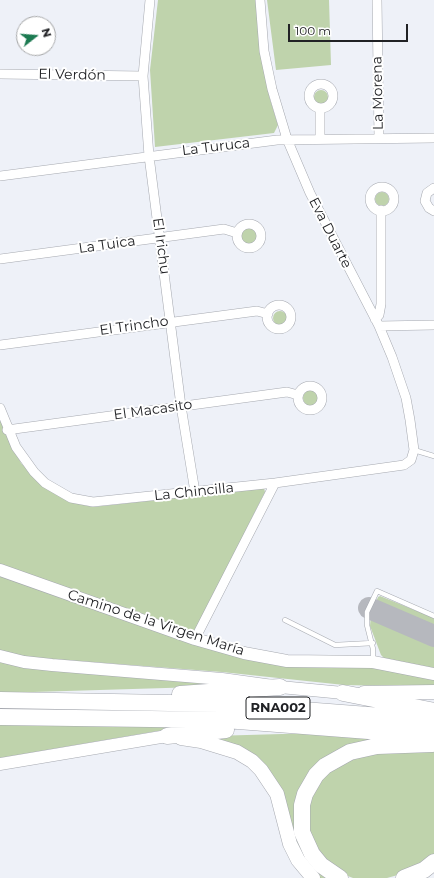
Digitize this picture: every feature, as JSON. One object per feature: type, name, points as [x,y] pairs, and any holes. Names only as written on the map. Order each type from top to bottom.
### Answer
[{"type":"highway","points":[[122,702],[172,694],[280,687]]},
{"type":"highway","points":[[343,693],[434,711]]},
{"type":"highway","name":"RNA002","points":[[2,700],[225,704],[434,720]]},
{"type":"highway","name":"RNA002","points":[[1,717],[217,720],[434,736]]},
{"type":"highway","points":[[167,736],[205,731],[298,725]]},
{"type":"highway","points":[[340,878],[321,865],[312,854],[302,832],[302,805],[305,794],[316,775],[325,766],[350,752],[377,746],[434,744]]},
{"type":"highway","points":[[404,878],[424,870],[434,862]]},
{"type":"main road","name":"Camino de la Virgen María","points":[[0,570],[195,638],[244,652],[287,661],[373,662],[434,674]]},
{"type":"main road","points":[[0,656],[24,662],[222,679],[280,687],[343,693],[434,692]]},
{"type":"main road","points":[[0,764],[167,736],[201,741],[221,746],[237,752],[252,761],[261,770],[277,794],[290,844],[298,860],[312,878]]},
{"type":"street","name":"El Irichu","points":[[150,0],[143,76],[148,156],[160,237],[181,406],[195,492]]},
{"type":"street","name":"Eva Duarte","points":[[260,0],[264,51],[270,82],[286,139],[310,193],[376,322],[392,357],[406,398],[413,455]]},
{"type":"street","name":"La Morena","points":[[377,0],[379,138]]},
{"type":"street","name":"El Verdón","points":[[0,74],[143,76]]},
{"type":"street","points":[[320,108],[320,138]]},
{"type":"street","name":"La Turuca","points":[[0,176],[286,139],[434,138]]},
{"type":"street","points":[[434,188],[427,193],[425,201],[429,208],[434,211]]},
{"type":"street","points":[[381,210],[381,304],[376,322],[434,325]]},
{"type":"street","name":"La Tuica","points":[[0,259],[224,229],[237,233]]},
{"type":"street","name":"El Trincho","points":[[0,345],[171,321],[257,311],[268,314]]},
{"type":"street","name":"El Macasito","points":[[7,430],[287,392],[298,395]]},
{"type":"street","name":"La Chincilla","points":[[0,408],[7,430],[24,461],[34,472],[45,483],[71,498],[93,502],[275,483],[404,464],[413,455]]},
{"type":"street","points":[[195,638],[275,483]]},
{"type":"lane","points":[[413,455],[434,456]]},
{"type":"lane","points":[[373,662],[373,643],[367,625],[367,612],[377,591],[434,616]]},
{"type":"lane","points":[[285,620],[335,645],[373,643]]},
{"type":"green space","points":[[158,0],[256,0],[261,56],[270,99],[278,125],[274,133],[155,147],[150,70]]},
{"type":"green space","points":[[267,0],[329,0],[331,65],[276,70]]},
{"type":"green space","points":[[321,90],[326,92],[328,97],[326,102],[321,104],[316,102],[314,97],[316,92]]},
{"type":"green space","points":[[382,192],[387,194],[389,199],[387,204],[382,206],[377,204],[375,199],[377,194]]},
{"type":"green space","points":[[249,228],[256,233],[257,236],[252,243],[249,244],[242,239],[241,236],[246,229]]},
{"type":"green space","points":[[280,311],[285,313],[287,318],[285,323],[280,325],[275,323],[273,318],[275,313]]},
{"type":"green space","points":[[311,390],[318,395],[319,398],[314,405],[311,406],[304,401],[303,398],[308,391]]},
{"type":"green space","points":[[0,420],[21,463],[43,486],[70,502],[93,507],[264,488],[265,492],[195,631],[192,632],[0,564]]},
{"type":"green space","points":[[0,575],[193,643],[372,666],[434,679],[434,687],[344,685],[222,672],[26,657],[0,651]]},
{"type":"green space","points":[[380,596],[434,618],[434,668],[384,658],[381,655],[370,626],[371,614],[378,597]]},
{"type":"green space","points":[[0,662],[211,684],[199,687],[0,693]]},
{"type":"green space","points":[[0,722],[199,724],[0,758]]},
{"type":"green space","points":[[317,733],[385,738],[351,749],[299,804],[329,878],[319,878],[301,858],[274,778],[212,736]]},
{"type":"green space","points":[[434,750],[434,856],[405,873],[387,878],[353,878],[335,871],[311,842],[306,806],[318,778],[353,755]]},
{"type":"taxiway","points":[[369,608],[434,636]]}]
